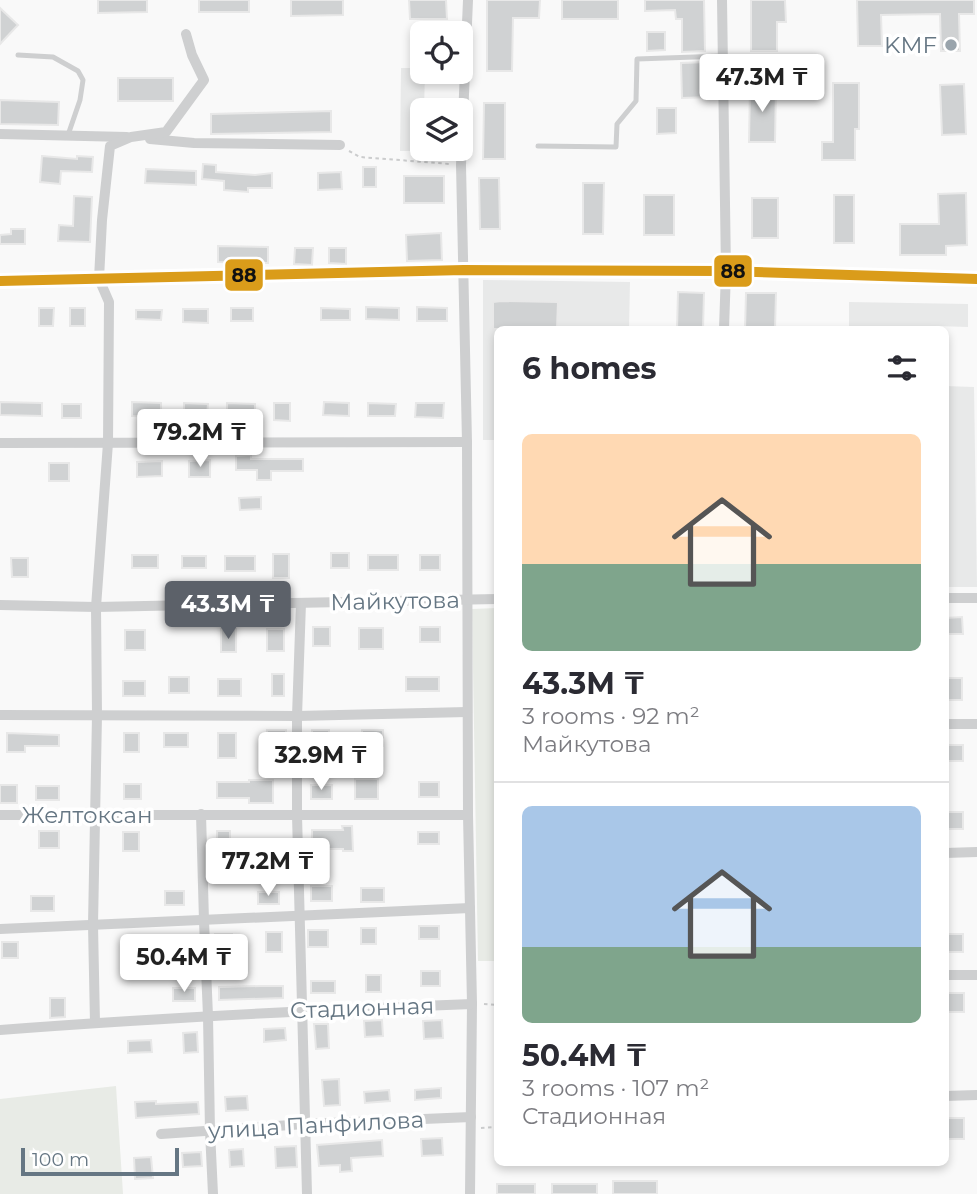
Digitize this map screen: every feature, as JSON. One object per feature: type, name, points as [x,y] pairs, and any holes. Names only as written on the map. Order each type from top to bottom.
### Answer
[{"type":"street","points":[[468,0],[461,164],[467,442],[471,1194]]},
{"type":"street","points":[[722,0],[726,271],[724,326]]},
{"type":"street","points":[[94,1023],[96,607],[108,443],[109,302],[99,279],[102,220],[110,146],[131,137],[166,132],[204,80],[192,55],[186,33]]},
{"type":"street","points":[[0,134],[131,137],[194,143],[340,145]]},
{"type":"street","points":[[0,281],[464,270],[726,271],[977,279]]},
{"type":"street","points":[[0,443],[467,442]]},
{"type":"street","points":[[949,598],[977,598]]},
{"type":"street","name":"Майкутова","points":[[0,606],[96,607],[494,599]]},
{"type":"street","points":[[301,603],[297,816],[307,1194]]},
{"type":"street","points":[[0,715],[297,716],[467,712]]},
{"type":"street","points":[[949,724],[977,724]]},
{"type":"street","points":[[201,814],[213,1194]]},
{"type":"street","name":"Желтоксан","points":[[0,815],[468,815]]},
{"type":"street","points":[[949,853],[977,852]]},
{"type":"street","points":[[0,929],[470,908]]},
{"type":"street","points":[[949,975],[977,975]]},
{"type":"street","name":"Стадионная","points":[[0,1030],[208,1016],[472,1004]]},
{"type":"street","points":[[949,1096],[977,1095]]},
{"type":"street","name":"улица Панфилова","points":[[161,1134],[305,1124],[471,1123]]},
{"type":"lane","points":[[18,55],[53,57],[78,71],[82,80],[80,100],[68,135]]},
{"type":"lane","points":[[538,146],[617,147],[617,124],[636,101],[637,59],[723,56]]},
{"type":"path","points":[[340,145],[360,157],[461,164]]},
{"type":"path","points":[[472,1004],[494,1005]]},
{"type":"path","points":[[471,1123],[494,1127]]},
{"type":"shaded area","points":[[401,68],[410,68],[410,84],[425,84],[424,98],[410,98],[410,151],[400,151]]},
{"type":"shaded area","points":[[483,280],[630,282],[629,326],[494,326],[494,440],[483,440]]},
{"type":"shaded area","points":[[849,302],[968,304],[968,327],[849,326]]},
{"type":"shaded area","points":[[949,386],[974,387],[977,587],[949,587]]},
{"type":"shaded area","points":[[494,608],[494,961],[478,961],[472,609]]},
{"type":"shaded area","points":[[116,1086],[123,1194],[0,1194],[0,1099]]},
{"type":"building","points":[[98,0],[147,0],[147,12],[98,13]]},
{"type":"building","points":[[199,0],[249,0],[249,12],[199,12]]},
{"type":"building","points":[[291,0],[343,0],[343,15],[291,16]]},
{"type":"building","points":[[409,0],[446,0],[447,19],[410,19]]},
{"type":"building","points":[[487,0],[540,0],[539,18],[513,18],[512,71],[487,71]]},
{"type":"building","points":[[562,0],[618,0],[618,19],[562,19]]},
{"type":"building","points":[[645,0],[704,0],[705,51],[682,52],[682,19],[676,19],[675,10],[645,11]]},
{"type":"building","points":[[751,0],[785,0],[786,22],[777,22],[777,51],[751,51]]},
{"type":"building","points":[[857,0],[974,0],[974,14],[959,14],[960,51],[941,51],[940,14],[881,15],[882,46],[858,46]]},
{"type":"building","points":[[0,8],[18,25],[0,44]]},
{"type":"building","points":[[647,32],[665,32],[665,50],[647,51]]},
{"type":"building","points":[[710,62],[711,97],[682,98],[681,63]]},
{"type":"building","points":[[118,78],[173,78],[173,101],[118,101]]},
{"type":"building","points":[[833,83],[859,83],[859,129],[855,129],[855,160],[822,160],[822,142],[833,142]]},
{"type":"building","points":[[964,84],[966,134],[942,135],[940,85]]},
{"type":"building","points":[[750,87],[776,87],[775,142],[749,142]]},
{"type":"building","points":[[0,100],[59,102],[58,125],[0,124]]},
{"type":"building","points":[[484,103],[505,103],[505,159],[483,159]]},
{"type":"building","points":[[657,108],[676,108],[676,133],[657,134]]},
{"type":"building","points":[[331,111],[331,132],[211,134],[211,114]]},
{"type":"building","points":[[42,156],[77,159],[77,156],[93,157],[92,172],[61,171],[60,184],[40,182]]},
{"type":"building","points":[[203,164],[216,165],[216,172],[255,175],[272,173],[272,188],[248,188],[248,192],[224,190],[224,181],[202,179]]},
{"type":"building","points":[[363,167],[376,167],[376,187],[363,187]]},
{"type":"building","points":[[146,169],[196,171],[196,185],[145,183]]},
{"type":"building","points":[[341,172],[342,189],[318,190],[318,173]]},
{"type":"building","points":[[404,176],[444,176],[444,203],[404,203]]},
{"type":"building","points":[[479,178],[499,178],[500,229],[480,229]]},
{"type":"building","points":[[583,183],[604,183],[603,234],[583,234]]},
{"type":"building","points":[[966,193],[967,245],[946,246],[946,255],[900,255],[900,224],[939,224],[938,194]]},
{"type":"building","points":[[644,195],[674,195],[674,235],[644,235]]},
{"type":"building","points":[[834,195],[854,195],[854,243],[834,243]]},
{"type":"building","points":[[74,196],[92,197],[90,242],[58,241],[59,225],[73,226]]},
{"type":"building","points":[[752,198],[778,198],[778,238],[752,238]]},
{"type":"building","points":[[11,229],[25,229],[25,244],[0,244],[0,235],[11,234]]},
{"type":"building","points":[[441,233],[442,260],[407,261],[406,235]]},
{"type":"building","points":[[218,246],[268,247],[268,263],[218,262]]},
{"type":"building","points":[[295,248],[313,248],[312,265],[294,264]]},
{"type":"building","points":[[329,248],[346,248],[346,264],[329,263]]},
{"type":"building","points":[[678,292],[704,293],[703,326],[677,326]]},
{"type":"building","points":[[746,293],[776,293],[775,326],[745,326]]},
{"type":"building","points":[[493,302],[558,302],[557,326],[494,326],[493,329]]},
{"type":"building","points":[[366,307],[399,308],[399,320],[366,319]]},
{"type":"building","points":[[417,307],[447,308],[447,321],[417,321]]},
{"type":"building","points":[[39,308],[54,308],[53,326],[39,326]]},
{"type":"building","points":[[70,308],[85,308],[85,326],[70,326]]},
{"type":"building","points":[[231,308],[253,308],[253,321],[231,321]]},
{"type":"building","points":[[321,308],[350,309],[350,320],[321,320]]},
{"type":"building","points":[[183,309],[208,309],[208,323],[183,322]]},
{"type":"building","points":[[136,310],[162,310],[161,320],[136,319]]},
{"type":"building","points":[[0,402],[42,403],[42,416],[0,415]]},
{"type":"building","points":[[132,402],[161,403],[161,417],[132,416]]},
{"type":"building","points":[[324,402],[349,403],[349,416],[323,415]]},
{"type":"building","points":[[184,403],[208,404],[207,416],[184,415]]},
{"type":"building","points":[[227,403],[255,404],[255,417],[227,417]]},
{"type":"building","points":[[274,403],[290,403],[290,421],[274,420]]},
{"type":"building","points":[[368,403],[396,404],[395,416],[368,416]]},
{"type":"building","points":[[416,403],[444,403],[443,418],[415,417]]},
{"type":"building","points":[[62,404],[81,404],[81,418],[62,418]]},
{"type":"building","points":[[251,455],[251,459],[303,459],[303,471],[271,471],[271,480],[257,480],[257,470],[236,470],[236,456]]},
{"type":"building","points":[[210,460],[210,477],[189,477],[189,461]]},
{"type":"building","points":[[162,461],[162,476],[137,477],[137,462]]},
{"type":"building","points":[[49,463],[69,463],[69,481],[49,481]]},
{"type":"building","points":[[261,497],[261,509],[240,510],[239,498]]},
{"type":"building","points":[[331,553],[349,553],[349,568],[331,568]]},
{"type":"building","points":[[273,554],[289,554],[289,578],[273,578]]},
{"type":"building","points":[[132,555],[158,555],[158,568],[132,568]]},
{"type":"building","points":[[368,555],[398,555],[398,570],[368,570]]},
{"type":"building","points":[[420,555],[440,555],[440,570],[420,570]]},
{"type":"building","points":[[182,556],[206,556],[206,568],[182,568]]},
{"type":"building","points":[[225,556],[255,556],[255,571],[225,571]]},
{"type":"building","points":[[11,558],[28,558],[28,577],[12,577]]},
{"type":"building","points":[[962,617],[963,634],[949,634],[949,618]]},
{"type":"building","points":[[313,627],[330,627],[330,646],[313,646]]},
{"type":"building","points":[[420,627],[440,627],[440,642],[420,642]]},
{"type":"building","points":[[359,628],[383,628],[383,649],[359,649]]},
{"type":"building","points":[[221,629],[236,629],[236,652],[221,652]]},
{"type":"building","points":[[267,629],[284,629],[284,651],[267,651]]},
{"type":"building","points":[[125,630],[145,630],[145,650],[125,650]]},
{"type":"building","points":[[272,674],[284,674],[284,696],[272,696]]},
{"type":"building","points":[[169,677],[189,677],[189,693],[169,693]]},
{"type":"building","points":[[406,677],[439,677],[439,691],[406,691]]},
{"type":"building","points":[[949,678],[962,678],[962,700],[949,700]]},
{"type":"building","points":[[218,679],[241,679],[241,696],[218,696]]},
{"type":"building","points":[[123,681],[145,681],[145,696],[123,696]]},
{"type":"building","points":[[267,730],[286,730],[286,750],[267,750]]},
{"type":"building","points":[[312,730],[329,730],[329,753],[312,753]]},
{"type":"building","points":[[362,730],[383,730],[383,746],[362,746]]},
{"type":"building","points":[[7,733],[59,735],[59,746],[25,746],[25,752],[7,752]]},
{"type":"building","points":[[124,733],[139,733],[139,752],[124,752]]},
{"type":"building","points":[[164,733],[188,733],[188,747],[164,747]]},
{"type":"building","points":[[218,733],[236,733],[236,758],[218,758]]},
{"type":"building","points":[[949,745],[963,745],[963,761],[949,761]]},
{"type":"building","points":[[355,779],[378,779],[378,799],[355,799]]},
{"type":"building","points":[[273,780],[273,803],[249,803],[249,798],[217,798],[217,782]]},
{"type":"building","points":[[419,782],[439,782],[439,797],[419,797]]},
{"type":"building","points":[[124,784],[141,784],[141,799],[124,799]]},
{"type":"building","points":[[0,785],[17,785],[17,803],[0,803]]},
{"type":"building","points":[[311,785],[332,785],[332,799],[311,799]]},
{"type":"building","points":[[36,786],[59,786],[59,800],[36,800]]},
{"type":"building","points":[[949,812],[963,812],[963,829],[949,829]]},
{"type":"building","points":[[342,826],[352,826],[353,851],[312,849],[312,830],[343,830]]},
{"type":"building","points":[[39,831],[59,831],[59,848],[39,848]]},
{"type":"building","points":[[217,831],[230,831],[230,856],[217,856]]},
{"type":"building","points":[[123,832],[139,832],[139,851],[123,851]]},
{"type":"building","points":[[418,832],[439,832],[439,844],[418,844]]},
{"type":"building","points":[[311,886],[332,886],[332,901],[311,901]]},
{"type":"building","points":[[361,888],[384,888],[384,902],[361,902]]},
{"type":"building","points":[[165,891],[184,891],[184,905],[165,905]]},
{"type":"building","points":[[258,892],[279,892],[279,904],[258,904]]},
{"type":"building","points":[[31,896],[54,896],[54,911],[31,911]]},
{"type":"building","points":[[419,926],[439,926],[439,939],[419,939]]},
{"type":"building","points":[[361,928],[376,928],[376,944],[361,944]]},
{"type":"building","points":[[308,930],[328,930],[328,947],[308,947]]},
{"type":"building","points":[[266,932],[282,932],[282,952],[266,952]]},
{"type":"building","points":[[215,934],[232,934],[232,959],[215,959]]},
{"type":"building","points":[[949,934],[963,934],[963,952],[949,952]]},
{"type":"building","points":[[166,935],[190,935],[190,949],[166,949]]},
{"type":"building","points":[[2,942],[18,942],[18,958],[2,958]]},
{"type":"building","points":[[421,971],[440,971],[440,986],[421,986]]},
{"type":"building","points":[[366,975],[381,975],[381,992],[366,992]]},
{"type":"building","points":[[311,981],[335,981],[335,993],[311,993]]},
{"type":"building","points":[[283,986],[283,998],[219,1000],[219,987]]},
{"type":"building","points":[[173,988],[195,988],[195,1001],[173,1001]]},
{"type":"building","points":[[949,993],[964,993],[964,1012],[949,1012]]},
{"type":"building","points":[[50,998],[65,998],[65,1017],[50,1018]]},
{"type":"building","points":[[382,1020],[383,1036],[365,1037],[364,1021]]},
{"type":"building","points":[[442,1020],[443,1038],[424,1039],[423,1021]]},
{"type":"building","points":[[314,1024],[328,1024],[329,1048],[316,1049]]},
{"type":"building","points":[[285,1028],[286,1040],[264,1042],[264,1029]]},
{"type":"building","points":[[197,1032],[198,1052],[184,1053],[183,1033]]},
{"type":"building","points":[[151,1040],[152,1052],[128,1053],[128,1041]]},
{"type":"building","points":[[339,1079],[340,1105],[324,1106],[322,1080]]},
{"type":"building","points":[[441,1088],[441,1098],[415,1100],[415,1090]]},
{"type":"building","points":[[389,1090],[390,1101],[365,1103],[364,1092]]},
{"type":"building","points":[[247,1096],[248,1110],[226,1111],[225,1097]]},
{"type":"building","points":[[156,1101],[156,1104],[198,1102],[199,1114],[136,1118],[135,1102]]},
{"type":"building","points":[[949,1118],[964,1118],[964,1139],[949,1139]]},
{"type":"building","points":[[442,1138],[443,1155],[422,1156],[421,1139]]},
{"type":"building","points":[[382,1140],[383,1156],[351,1158],[352,1171],[340,1172],[340,1165],[319,1166],[317,1145]]},
{"type":"building","points":[[296,1146],[297,1167],[276,1168],[275,1147]]},
{"type":"building","points":[[243,1149],[244,1166],[230,1167],[229,1150]]},
{"type":"building","points":[[201,1152],[202,1166],[183,1167],[182,1153]]},
{"type":"building","points":[[151,1157],[153,1178],[135,1179],[134,1158]]},
{"type":"building","points":[[613,1181],[657,1181],[657,1194],[613,1194]]},
{"type":"building","points":[[497,1184],[535,1184],[535,1194],[497,1194]]},
{"type":"building","points":[[552,1184],[597,1184],[597,1194],[552,1194]]},
{"type":"transit line","name":"88","points":[[0,281],[464,270],[726,271],[977,279]]},
{"type":"place","name":"KMF","points":[[951,45]]}]
